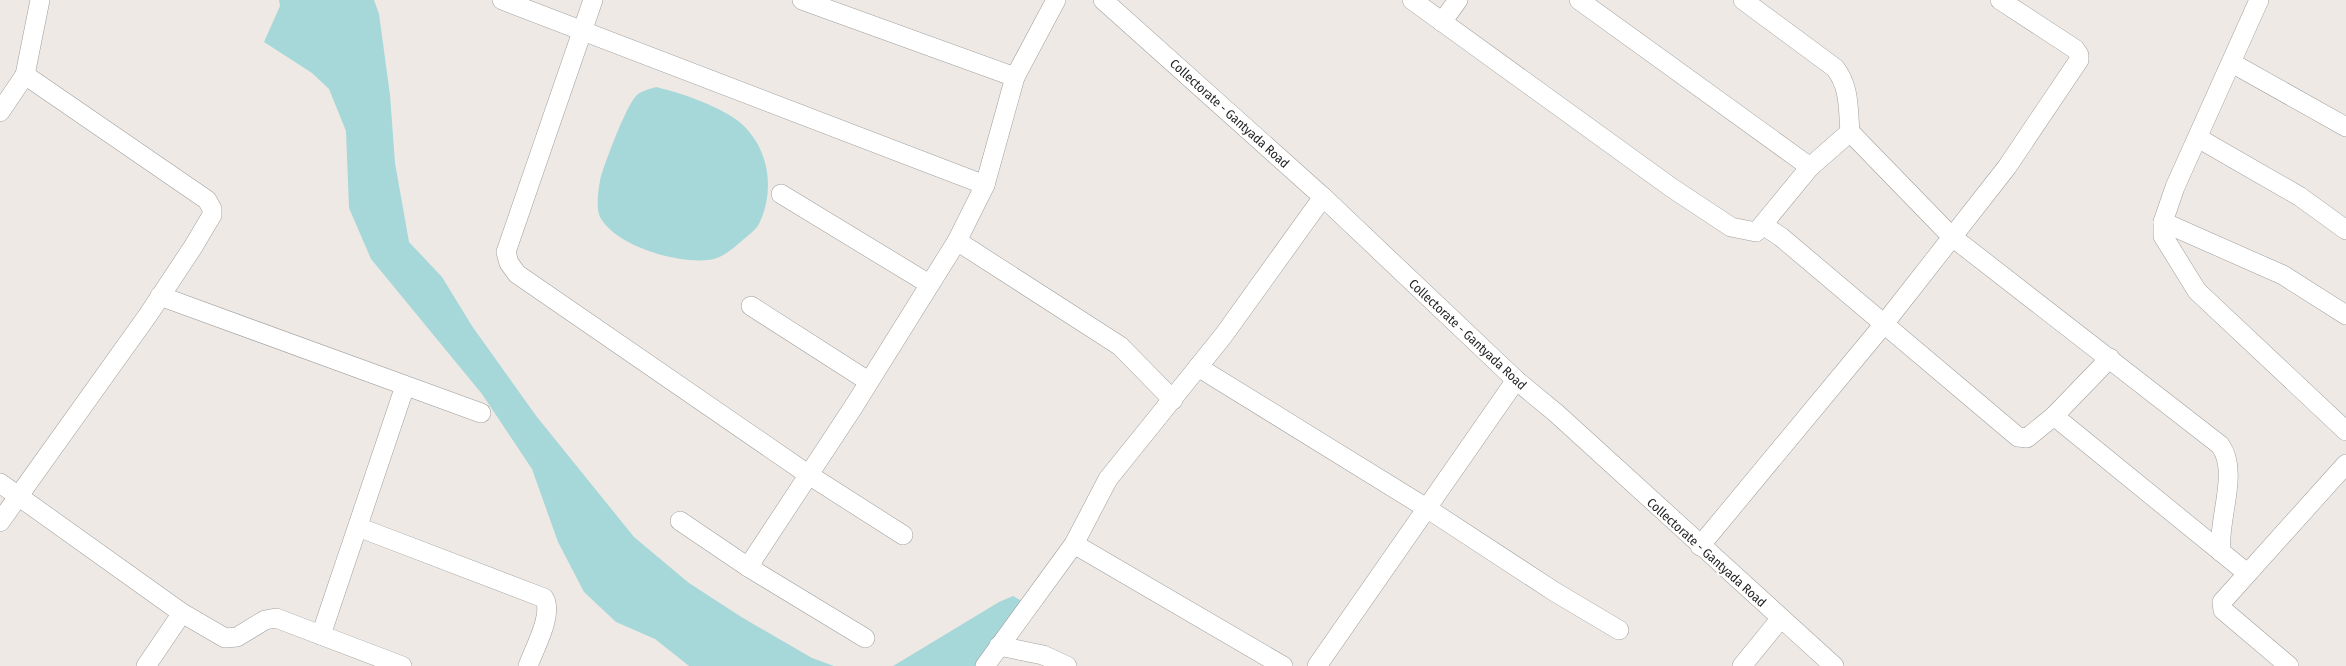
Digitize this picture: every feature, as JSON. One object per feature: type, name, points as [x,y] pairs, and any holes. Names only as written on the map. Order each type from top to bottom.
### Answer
[{"type":"street","points":[[0,112],[25,75],[40,0]]},
{"type":"street","points":[[502,0],[582,32],[986,185]]},
{"type":"street","points":[[593,0],[506,252],[508,263],[517,274],[810,475],[904,535]]},
{"type":"street","points":[[802,0],[1014,78]]},
{"type":"street","points":[[748,567],[810,475],[957,241],[986,185],[1014,78],[1056,0]]},
{"type":"street","name":"Collectorate - Gantyada Road","points":[[1102,0],[1323,197],[1516,380],[1556,413],[1700,546],[1834,666]]},
{"type":"street","points":[[1412,0],[1672,188],[1731,227],[1756,232],[1810,167],[1850,132]]},
{"type":"street","points":[[1442,22],[1458,0]]},
{"type":"street","points":[[1579,0],[1810,167]]},
{"type":"street","points":[[1743,0],[1835,68],[1841,76],[1847,91],[1850,132],[1951,236],[2110,358],[2220,445],[2225,451],[2230,470],[2219,538],[2220,552]]},
{"type":"street","points":[[1700,546],[1884,324],[1951,236],[2007,167],[2080,58],[2075,49],[2054,33],[2000,0]]},
{"type":"street","points":[[2259,0],[2175,187],[2163,222],[2163,236],[2197,291],[2346,431]]},
{"type":"street","points":[[2232,63],[2346,127]]},
{"type":"street","points":[[0,522],[160,296],[210,220],[212,209],[207,200],[25,75]]},
{"type":"street","points":[[2198,138],[2299,196],[2346,230]]},
{"type":"street","points":[[781,194],[929,284]]},
{"type":"street","points":[[985,666],[1074,544],[1108,479],[1223,336],[1323,197]]},
{"type":"street","points":[[2163,222],[2283,275],[2346,315]]},
{"type":"street","points":[[1763,225],[1781,237],[2018,437],[2027,438],[2054,416],[2110,358]]},
{"type":"street","points":[[957,241],[1120,346],[1173,400]]},
{"type":"street","points":[[160,296],[481,413]]},
{"type":"street","points":[[751,306],[868,381]]},
{"type":"street","points":[[1198,367],[1428,509],[1555,592],[1619,630]]},
{"type":"street","points":[[1317,666],[1428,509],[1516,380]]},
{"type":"street","points":[[321,635],[405,386]]},
{"type":"street","points":[[2054,416],[2247,573]]},
{"type":"street","points":[[2289,666],[2222,608],[2224,599],[2346,464]]},
{"type":"street","points":[[0,483],[182,613],[224,638],[237,637],[258,623],[272,618],[402,666]]},
{"type":"street","points":[[680,521],[748,567],[865,638]]},
{"type":"street","points":[[358,527],[544,598],[548,604],[546,617],[528,666]]},
{"type":"street","points":[[1074,544],[1283,666]]},
{"type":"street","points":[[146,666],[182,613]]},
{"type":"street","points":[[1742,666],[1781,618]]},
{"type":"street","points":[[999,646],[1042,656],[1067,666]]},
{"type":"water","points":[[279,0],[374,0],[379,14],[390,95],[395,163],[409,242],[442,277],[472,326],[537,417],[634,537],[689,583],[743,618],[812,658],[834,666],[689,666],[655,639],[616,622],[584,592],[558,542],[532,469],[482,394],[371,259],[349,208],[346,131],[329,89],[312,73],[264,42],[280,6]]},
{"type":"water","points":[[656,87],[698,100],[719,109],[737,120],[748,130],[763,155],[768,182],[764,211],[759,224],[734,248],[718,258],[685,260],[651,252],[620,237],[608,228],[600,217],[598,194],[600,181],[610,150],[627,110],[637,95],[643,91]]},
{"type":"water","points":[[1013,596],[1022,601],[979,666],[893,666],[999,602]]}]
